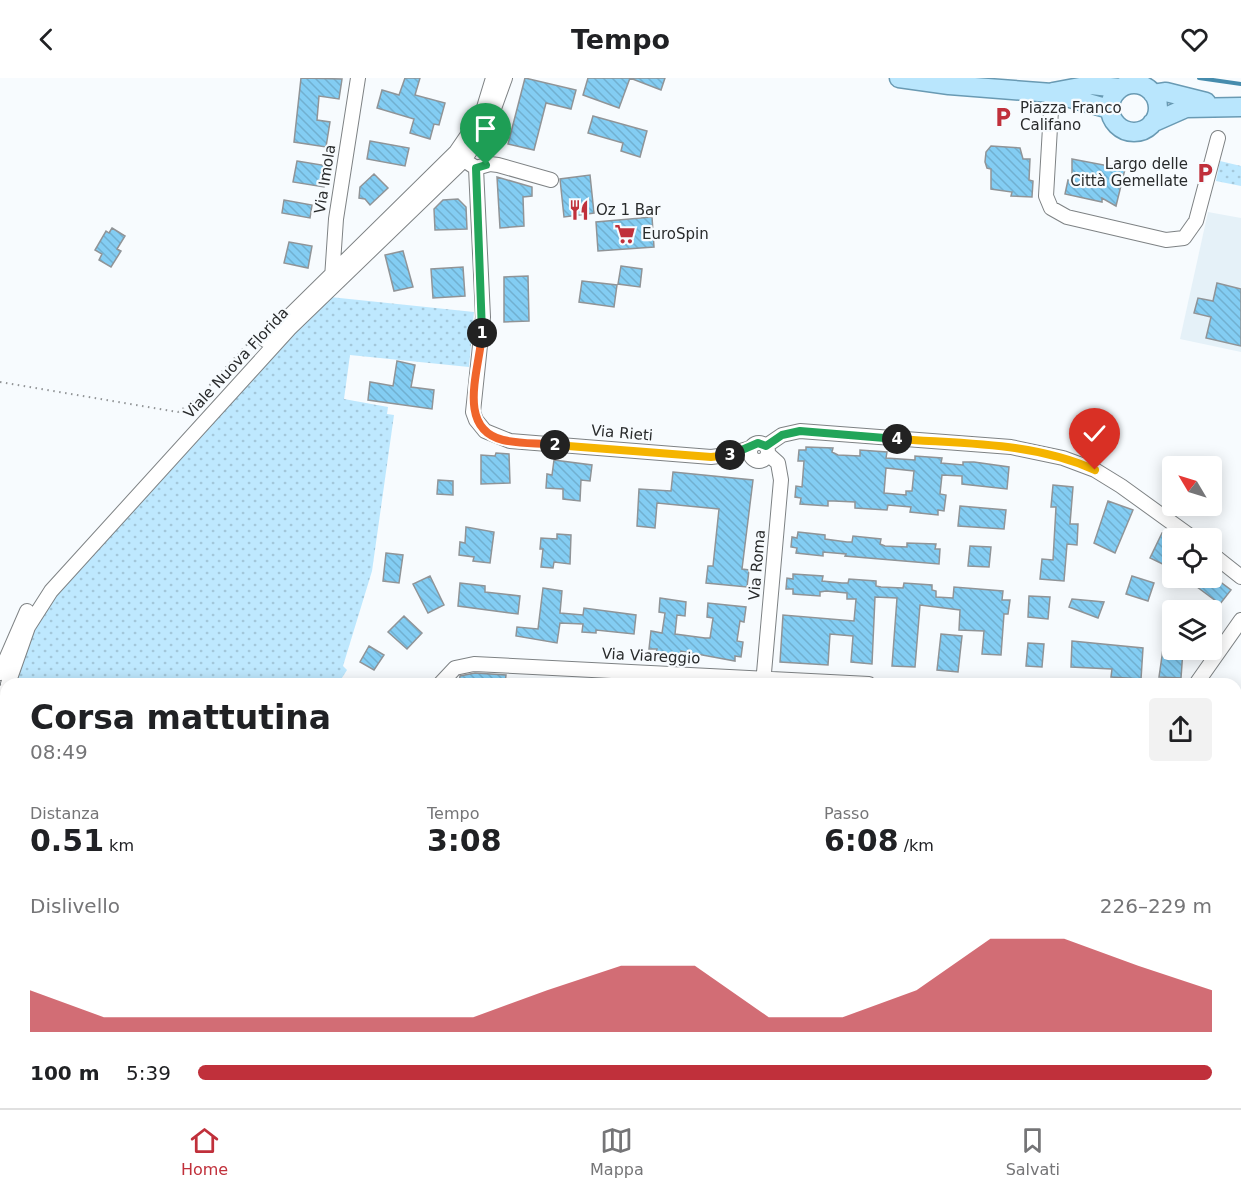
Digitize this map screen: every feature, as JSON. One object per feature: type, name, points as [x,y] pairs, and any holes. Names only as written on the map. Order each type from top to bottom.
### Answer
[{"type":"main road","points":[[899,78],[949,86],[1052,93],[1109,109]]},
{"type":"main road","points":[[1125,84],[1114,94],[1109,109],[1116,124],[1130,132],[1146,129],[1152,123],[1186,108],[1241,107]]},
{"type":"main road","points":[[1052,93],[1090,85],[1142,85],[1153,94],[1158,108],[1152,123]]},
{"type":"main road","points":[[1153,94],[1166,92],[1182,95],[1216,106]]},
{"type":"street","name":"Via Imola","points":[[332,280],[337,212],[358,78]]},
{"type":"street","name":"Viale Nuova Florida","points":[[10,678],[28,627],[51,591],[332,280],[456,152],[482,114],[493,78]]},
{"type":"street","name":"Viale Nuova Florida","points":[[0,673],[17,628],[40,590],[249,358],[464,160],[488,124],[504,78]]},
{"type":"street","points":[[1052,93],[1046,196],[1051,208],[1067,217],[1170,241],[1184,238],[1196,221],[1218,138]]},
{"type":"street","points":[[464,160],[476,168],[498,165],[551,180]]},
{"type":"street","name":"Via Rieti","points":[[476,168],[483,317],[473,409],[474,417],[482,428],[495,437],[510,441],[711,457],[751,448],[750,454],[757,461],[763,461],[767,450]]},
{"type":"street","points":[[767,450],[782,435],[800,431],[1030,450],[1095,470],[1148,503],[1180,528]]},
{"type":"street","name":"Via Roma","points":[[763,678],[781,480],[778,463],[767,450]]},
{"type":"street","points":[[1222,562],[1241,577]]},
{"type":"street","points":[[1200,678],[1241,620]]},
{"type":"street","name":"Via Viareggio","points":[[446,678],[456,668],[474,664],[712,678]]},
{"type":"path","points":[[0,382],[178,412],[196,399],[255,336]]},
{"type":"shaded area","points":[[1220,161],[1241,166],[1241,186],[1216,181]]},
{"type":"shaded area","points":[[1208,212],[1241,218],[1241,352],[1180,339]]},
{"type":"shaded area","points":[[330,297],[474,312],[469,367],[350,355],[344,399],[388,407],[387,414],[394,415],[372,571],[343,666],[347,670],[342,678],[18,678],[29,642],[49,603],[289,338]]},
{"type":"building","points":[[301,78],[342,79],[339,99],[319,96],[317,120],[330,122],[326,147],[294,142]]},
{"type":"building","points":[[405,78],[420,78],[415,95],[445,103],[439,125],[434,124],[430,139],[410,133],[414,119],[377,108],[382,90],[399,95]]},
{"type":"building","points":[[525,78],[576,90],[571,109],[546,103],[534,150],[508,144]]},
{"type":"building","points":[[588,78],[630,78],[619,108],[583,95]]},
{"type":"building","points":[[630,78],[665,78],[661,90]]},
{"type":"building","points":[[593,116],[647,131],[640,157],[621,151],[623,143],[588,133]]},
{"type":"building","points":[[370,141],[409,148],[405,166],[367,159]]},
{"type":"building","points":[[991,146],[1020,148],[1023,159],[1030,159],[1029,180],[1033,181],[1032,197],[1011,196],[1012,192],[991,189],[991,169],[987,168],[985,162],[986,152]]},
{"type":"building","points":[[1072,159],[1125,169],[1116,206],[1102,198],[1102,202],[1065,194],[1068,180],[1072,181]]},
{"type":"building","points":[[297,161],[328,166],[324,187],[293,182]]},
{"type":"building","points":[[374,174],[388,188],[370,205],[365,199],[359,198],[360,187]]},
{"type":"building","points":[[590,175],[594,213],[564,217],[560,179]]},
{"type":"building","points":[[497,177],[532,187],[532,196],[523,197],[524,226],[500,228]]},
{"type":"building","points":[[458,199],[466,207],[467,229],[435,230],[434,209],[443,200]]},
{"type":"building","points":[[284,200],[312,205],[310,218],[282,213]]},
{"type":"building","name":"EuroSpin","points":[[652,217],[654,247],[598,251],[596,222]]},
{"type":"building","points":[[112,228],[125,236],[117,249],[121,251],[111,267],[99,260],[102,254],[95,250],[106,231],[109,233]]},
{"type":"building","points":[[289,242],[312,246],[308,268],[284,263]]},
{"type":"building","points":[[403,251],[413,287],[394,291],[385,255]]},
{"type":"building","points":[[621,266],[642,269],[640,287],[618,284]]},
{"type":"building","points":[[463,267],[465,296],[433,298],[431,269]]},
{"type":"building","points":[[528,276],[529,321],[504,322],[504,277]]},
{"type":"building","points":[[582,281],[617,285],[614,307],[579,302]]},
{"type":"building","points":[[1217,283],[1241,289],[1241,346],[1206,338],[1211,317],[1194,313],[1198,298],[1213,301]]},
{"type":"building","points":[[397,361],[415,365],[411,387],[434,390],[432,409],[368,400],[370,382],[393,386]]},
{"type":"building","points":[[806,447],[833,448],[832,452],[838,455],[860,456],[860,450],[887,452],[886,458],[915,460],[915,456],[942,458],[941,463],[963,465],[963,462],[974,462],[1009,467],[1007,489],[962,484],[962,476],[942,475],[940,494],[946,495],[944,511],[938,510],[938,515],[910,512],[911,507],[888,505],[887,510],[855,508],[855,502],[828,501],[828,506],[800,504],[801,498],[795,497],[796,486],[802,487],[804,461],[798,461],[799,450],[806,450]],"holes":[[[886,468],[914,471],[912,491],[906,491],[906,495],[884,493]]]},
{"type":"building","points":[[496,453],[509,454],[510,483],[481,484],[481,455],[495,456]]},
{"type":"building","points":[[554,460],[592,465],[590,481],[581,480],[580,501],[563,499],[563,489],[546,488],[547,474],[552,475]]},
{"type":"building","points":[[673,472],[753,480],[742,569],[749,570],[747,587],[706,583],[708,566],[713,566],[719,509],[657,503],[655,528],[637,526],[639,489],[671,491]]},
{"type":"building","points":[[438,480],[453,481],[453,495],[437,494]]},
{"type":"building","points":[[1053,485],[1073,487],[1070,524],[1078,524],[1077,545],[1067,544],[1064,581],[1040,579],[1042,559],[1053,560],[1056,507],[1051,507]]},
{"type":"building","points":[[1108,501],[1133,510],[1115,553],[1094,543]]},
{"type":"building","points":[[960,506],[1006,510],[1004,529],[958,526]]},
{"type":"building","points":[[466,527],[494,532],[490,563],[473,561],[474,557],[459,555],[460,542],[465,543]]},
{"type":"building","points":[[798,532],[825,535],[825,539],[847,542],[852,542],[853,536],[881,539],[880,544],[885,546],[907,547],[907,543],[936,544],[935,549],[940,549],[939,564],[823,552],[823,556],[796,553],[797,548],[791,547],[792,537],[797,538]]},
{"type":"building","points":[[1162,533],[1162,564],[1150,558]]},
{"type":"building","points":[[557,534],[571,535],[570,564],[554,562],[553,568],[541,567],[543,549],[540,549],[541,538],[557,539]]},
{"type":"building","points":[[970,546],[991,547],[989,567],[968,566]]},
{"type":"building","points":[[386,553],[403,555],[399,583],[383,581]]},
{"type":"building","points":[[793,574],[823,576],[822,581],[842,583],[848,583],[849,579],[876,581],[876,586],[881,587],[903,588],[904,583],[932,585],[932,590],[936,591],[936,597],[953,598],[954,587],[1003,591],[1002,600],[1010,600],[1008,614],[1004,614],[1001,655],[982,654],[984,631],[959,630],[960,610],[920,605],[915,667],[892,666],[897,598],[875,597],[872,664],[851,662],[853,636],[830,634],[828,665],[780,662],[783,615],[854,621],[856,599],[847,599],[847,593],[826,591],[820,592],[820,596],[793,594],[793,589],[786,589],[787,578],[793,579]]},
{"type":"building","points":[[430,576],[444,605],[428,613],[413,584]]},
{"type":"building","points":[[1132,576],[1154,583],[1148,601],[1126,594]]},
{"type":"building","points":[[460,583],[485,586],[485,592],[520,596],[518,614],[458,606]]},
{"type":"building","points":[[1222,583],[1231,590],[1222,601],[1215,600],[1198,588],[1222,588]]},
{"type":"building","points":[[543,588],[562,591],[560,613],[583,615],[584,608],[636,615],[634,634],[596,630],[596,633],[582,632],[583,624],[560,623],[557,643],[516,636],[517,627],[538,629]]},
{"type":"building","points":[[1029,596],[1050,597],[1048,619],[1028,617]]},
{"type":"building","points":[[660,598],[686,602],[685,616],[677,615],[675,634],[705,638],[710,638],[713,618],[707,617],[708,603],[746,607],[744,622],[740,621],[737,641],[743,642],[741,657],[735,656],[735,661],[681,651],[680,656],[656,653],[657,649],[649,649],[651,631],[662,633],[665,613],[659,612]]},
{"type":"building","points":[[1072,599],[1104,602],[1098,618],[1069,607]]},
{"type":"building","points":[[404,616],[422,633],[407,649],[388,632]]},
{"type":"building","points":[[941,634],[962,636],[958,672],[937,670]]},
{"type":"building","points":[[1072,641],[1143,648],[1141,678],[1111,677],[1112,669],[1071,667]]},
{"type":"building","points":[[1028,643],[1044,644],[1042,667],[1026,666]]},
{"type":"building","points":[[369,646],[384,655],[374,670],[360,662]]},
{"type":"building","points":[[1162,656],[1162,660],[1182,660],[1181,678],[1159,677]]},
{"type":"building","points":[[475,673],[506,675],[506,678],[460,678],[460,676]]},
{"type":"waterway","points":[[1199,78],[1241,84]]},
{"type":"place","name":"Piazza Franco Califano","points":[[1003,117]]},
{"type":"place","name":"Largo delle Città Gemellate","points":[[1205,173]]},
{"type":"place","name":"Oz 1 Bar","points":[[579,210]]},
{"type":"place","name":"EuroSpin","points":[[625,234]]},
{"type":"route","points":[[486,165],[476,168],[483,317],[473,409],[478,424],[490,434],[510,441],[711,457],[733,454],[758,443],[766,446],[782,435],[800,431],[1020,448],[1063,458],[1095,470]]}]
